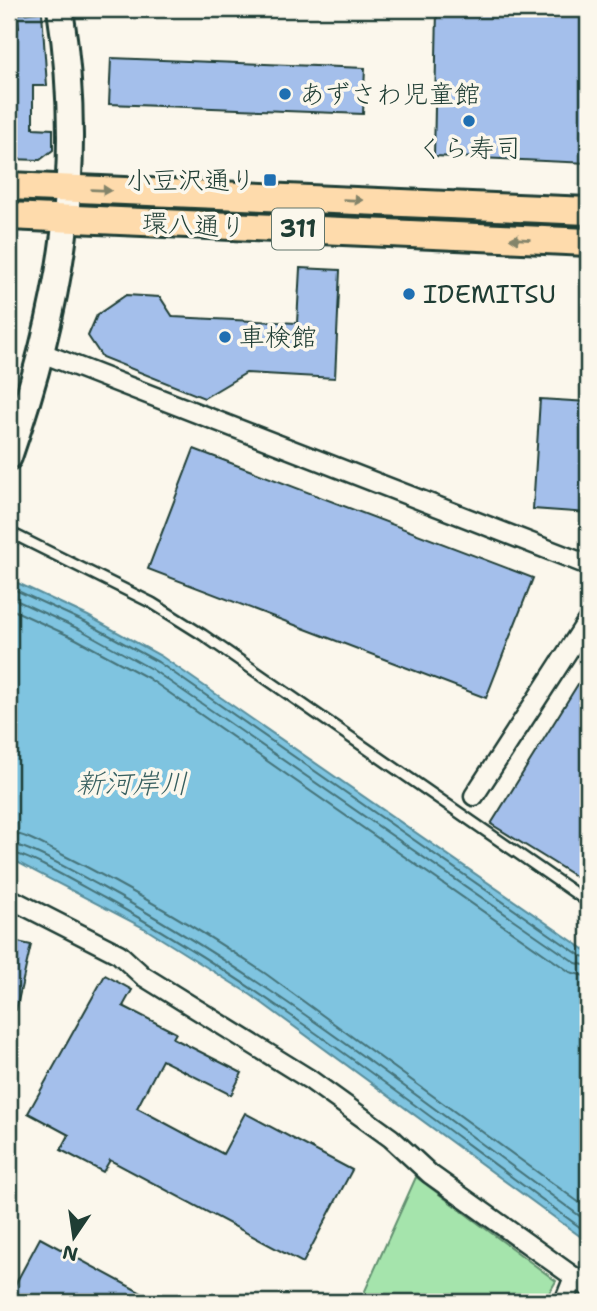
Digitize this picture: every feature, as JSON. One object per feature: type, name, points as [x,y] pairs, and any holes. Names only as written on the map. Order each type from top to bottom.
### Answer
[{"type":"main road","name":"環八通り","points":[[9,186],[588,211]]},
{"type":"main road","name":"環八通り","points":[[9,216],[588,242]]},
{"type":"street","points":[[9,457],[42,353],[59,278],[67,219],[70,189],[66,48],[60,9]]},
{"type":"street","points":[[42,353],[588,565]]},
{"type":"street","points":[[474,796],[588,620]]},
{"type":"street","points":[[9,898],[119,954],[143,976],[309,1079],[391,1138],[430,1174],[581,1282],[564,1302]]},
{"type":"lane","points":[[9,532],[152,603],[203,635],[588,902]]},
{"type":"green space","points":[[416,1177],[556,1281],[544,1302],[360,1302]]},
{"type":"water","name":"新河岸川","points":[[9,579],[88,616],[161,656],[588,952],[588,1242],[251,995],[144,928],[9,858]]},
{"type":"building","points":[[437,9],[588,9],[588,163],[434,156]]},
{"type":"building","points":[[42,12],[47,86],[33,86],[33,128],[53,129],[53,150],[40,160],[9,159],[9,27],[19,28],[18,14]]},
{"type":"building","points":[[111,58],[365,68],[363,114],[109,104]]},
{"type":"building","points":[[300,268],[340,270],[335,378],[246,373],[204,398],[102,357],[88,336],[97,315],[126,295],[160,297],[173,317],[297,323]]},
{"type":"building","points":[[540,399],[588,402],[588,513],[533,509]]},
{"type":"building","points":[[194,449],[533,578],[486,698],[148,569]]},
{"type":"building","points":[[588,668],[588,884],[491,824]]},
{"type":"building","points":[[9,940],[31,945],[16,1010],[9,1009]]},
{"type":"building","points":[[105,975],[132,990],[123,1006],[176,1033],[173,1038],[242,1073],[231,1095],[162,1060],[137,1108],[223,1154],[245,1113],[352,1170],[303,1263],[110,1160],[103,1172],[61,1150],[69,1135],[28,1113]]},
{"type":"building","points":[[40,1238],[158,1302],[9,1302],[9,1296]]},
{"type":"place","name":"あずさわ児童館","points":[[285,94]]},
{"type":"place","name":"くら寿司","points":[[469,121]]},
{"type":"place","name":"小豆沢通り","points":[[270,180]]},
{"type":"place","name":"IDEMITSU","points":[[409,294]]},
{"type":"place","name":"車検館","points":[[225,337]]}]
